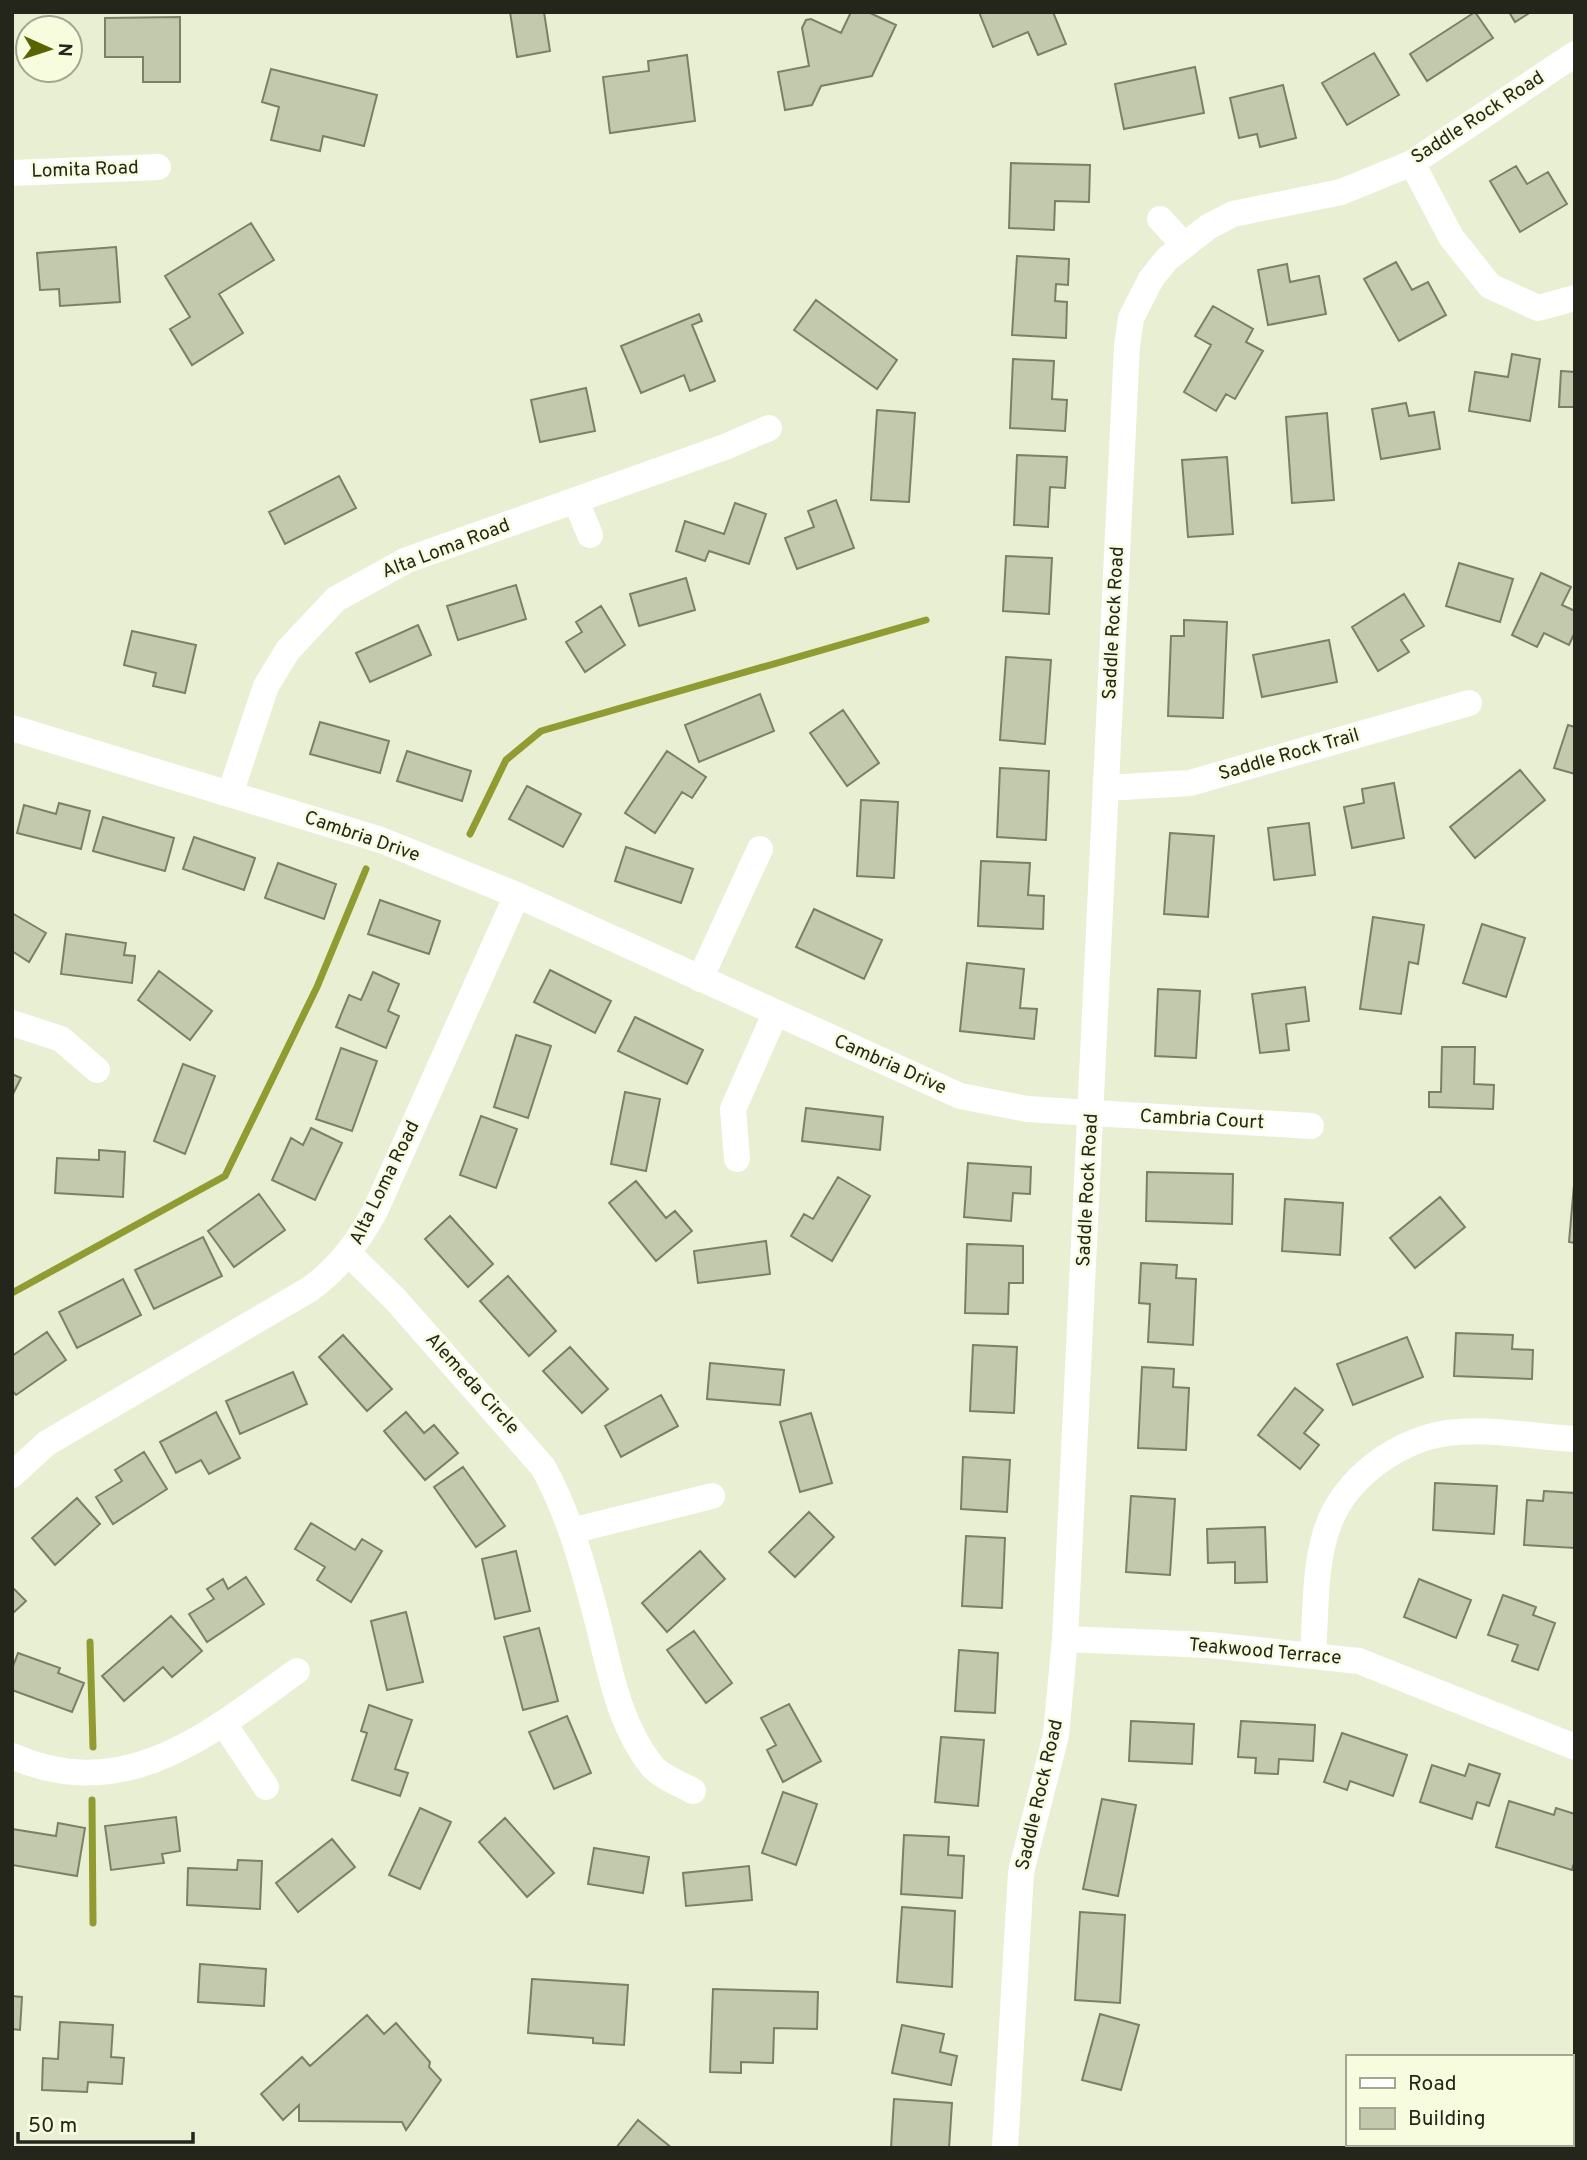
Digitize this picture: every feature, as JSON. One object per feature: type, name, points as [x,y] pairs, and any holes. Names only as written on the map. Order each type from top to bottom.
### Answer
[{"type":"street","name":"Saddle Rock Road","points":[[1005,2148],[1021,1872],[1056,1735],[1065,1639],[1127,346],[1131,318],[1140,297],[1167,258],[1183,244],[1233,214],[1340,192],[1412,163],[1575,54]]},
{"type":"street","points":[[1412,163],[1451,237],[1490,286],[1538,308],[1575,298]]},
{"type":"street","name":"Lomita Road","points":[[12,173],[158,167]]},
{"type":"street","points":[[1160,219],[1183,244]]},
{"type":"street","name":"Alta Loma Road","points":[[230,794],[266,686],[288,650],[335,599],[407,560],[576,501],[769,428]]},
{"type":"street","points":[[576,501],[590,535]]},
{"type":"street","name":"Saddle Rock Trail","points":[[1106,788],[1190,783],[1469,702]]},
{"type":"street","name":"Cambria Drive","points":[[12,728],[381,840],[517,895],[960,1096],[1027,1109],[1092,1114]]},
{"type":"street","points":[[700,979],[760,849]]},
{"type":"street","name":"Alta Loma Road","points":[[12,1475],[47,1443],[310,1289],[333,1272],[349,1254],[375,1211],[517,895]]},
{"type":"street","points":[[737,1159],[733,1109],[775,1014]]},
{"type":"street","points":[[12,1023],[61,1039],[97,1070]]},
{"type":"street","name":"Cambria Court","points":[[1092,1114],[1311,1126]]},
{"type":"street","name":"Alemeda Circle","points":[[349,1254],[395,1299],[523,1441],[543,1467],[560,1498],[571,1531],[612,1682],[629,1728],[654,1768],[693,1791]]},
{"type":"street","points":[[1313,1654],[1321,1555],[1326,1530],[1354,1483],[1375,1464],[1430,1436],[1459,1432],[1575,1439]]},
{"type":"street","points":[[571,1531],[712,1496]]},
{"type":"street","name":"Teakwood Terrace","points":[[1065,1639],[1210,1645],[1313,1654],[1379,1667],[1575,1747]]},
{"type":"street","points":[[12,1756],[37,1767],[65,1774],[98,1774],[131,1768],[174,1752],[224,1724],[297,1671]]},
{"type":"street","points":[[224,1724],[266,1787]]},
{"type":"building","points":[[510,12],[544,12],[550,51],[517,57]]},
{"type":"building","points":[[851,12],[868,12],[896,25],[872,76],[821,86],[812,105],[785,110],[778,72],[809,66],[802,28],[806,20],[811,19],[841,33]]},
{"type":"building","points":[[979,12],[1053,12],[1066,44],[1038,55],[1028,32],[993,47]]},
{"type":"building","points":[[1475,12],[1493,38],[1427,81],[1410,54]]},
{"type":"building","points":[[1509,12],[1531,12],[1515,22]]},
{"type":"building","points":[[180,17],[180,82],[143,82],[143,57],[105,57],[105,18]]},
{"type":"building","points":[[1374,53],[1399,95],[1347,125],[1322,83]]},
{"type":"building","points":[[687,55],[695,121],[610,133],[603,77],[649,71],[648,61]]},
{"type":"building","points":[[1195,67],[1204,113],[1124,129],[1115,84]]},
{"type":"building","points":[[271,69],[377,95],[364,146],[323,136],[320,151],[271,140],[279,107],[262,102]]},
{"type":"building","points":[[1283,85],[1296,138],[1260,147],[1257,134],[1239,138],[1230,98]]},
{"type":"building","points":[[1011,163],[1090,165],[1089,202],[1055,201],[1054,230],[1009,228]]},
{"type":"building","points":[[1516,166],[1527,184],[1548,172],[1567,204],[1520,232],[1490,181]]},
{"type":"building","points":[[251,223],[274,260],[219,294],[243,333],[192,365],[170,329],[190,317],[165,276]]},
{"type":"building","points":[[116,247],[120,302],[60,306],[59,289],[40,290],[37,253]]},
{"type":"building","points":[[1017,256],[1069,259],[1068,285],[1056,284],[1055,301],[1067,302],[1066,338],[1012,335]]},
{"type":"building","points":[[1396,262],[1412,290],[1428,282],[1446,315],[1399,341],[1364,279]]},
{"type":"building","points":[[1287,264],[1290,282],[1319,276],[1326,314],[1268,325],[1258,270]]},
{"type":"building","points":[[816,300],[897,360],[877,389],[794,330]]},
{"type":"building","points":[[1213,306],[1253,329],[1246,342],[1263,351],[1235,399],[1226,394],[1216,411],[1184,392],[1211,345],[1195,336]]},
{"type":"building","points":[[699,314],[702,321],[692,325],[715,381],[690,391],[684,375],[641,393],[621,346]]},
{"type":"building","points":[[1512,354],[1540,359],[1530,421],[1469,411],[1475,372],[1508,377]]},
{"type":"building","points":[[1013,359],[1054,361],[1052,399],[1067,400],[1065,431],[1010,428]]},
{"type":"building","points":[[1561,371],[1575,372],[1575,407],[1559,407]]},
{"type":"building","points":[[586,388],[595,431],[540,442],[531,400]]},
{"type":"building","points":[[1406,403],[1409,416],[1434,412],[1440,449],[1381,459],[1372,409]]},
{"type":"building","points":[[877,410],[915,413],[909,502],[871,500]]},
{"type":"building","points":[[1327,413],[1334,500],[1292,503],[1286,417]]},
{"type":"building","points":[[1017,455],[1067,457],[1065,488],[1050,487],[1048,527],[1014,525]]},
{"type":"building","points":[[1227,457],[1233,534],[1188,537],[1182,460]]},
{"type":"building","points":[[339,476],[356,508],[285,544],[269,512]]},
{"type":"building","points":[[836,500],[854,548],[797,569],[785,538],[814,527],[808,511]]},
{"type":"building","points":[[735,503],[766,514],[749,564],[709,551],[705,561],[676,551],[685,521],[724,534]]},
{"type":"building","points":[[1006,556],[1052,558],[1049,614],[1003,611]]},
{"type":"building","points":[[1459,563],[1513,579],[1500,622],[1446,606]]},
{"type":"building","points":[[1541,573],[1571,587],[1562,605],[1575,611],[1575,632],[1569,645],[1544,633],[1537,647],[1512,635]]},
{"type":"building","points":[[686,578],[695,610],[639,626],[630,594]]},
{"type":"building","points":[[516,585],[526,619],[458,640],[447,606]]},
{"type":"building","points":[[1404,594],[1424,626],[1401,640],[1409,652],[1378,671],[1352,627]]},
{"type":"building","points":[[601,606],[625,645],[585,672],[566,642],[582,632],[576,622]]},
{"type":"building","points":[[1184,620],[1227,622],[1223,718],[1168,716],[1171,636],[1184,636]]},
{"type":"building","points":[[418,625],[431,655],[370,682],[356,653]]},
{"type":"building","points":[[132,631],[196,645],[185,693],[153,686],[156,673],[124,665]]},
{"type":"building","points":[[1329,640],[1337,682],[1262,697],[1253,655]]},
{"type":"building","points":[[1006,657],[1051,660],[1045,744],[1000,740]]},
{"type":"building","points":[[760,694],[774,731],[699,762],[685,725]]},
{"type":"building","points":[[843,710],[879,763],[847,786],[810,733]]},
{"type":"building","points":[[320,722],[389,741],[380,773],[310,754]]},
{"type":"building","points":[[1568,725],[1575,727],[1575,774],[1554,768]]},
{"type":"building","points":[[407,751],[471,771],[462,801],[397,781]]},
{"type":"building","points":[[667,751],[706,777],[692,798],[682,792],[655,833],[625,813]]},
{"type":"building","points":[[1000,768],[1049,771],[1046,840],[997,837]]},
{"type":"building","points":[[1520,770],[1545,800],[1475,858],[1450,827]]},
{"type":"building","points":[[1394,783],[1404,838],[1352,848],[1344,807],[1364,803],[1362,789]]},
{"type":"building","points":[[527,786],[581,814],[563,847],[509,819]]},
{"type":"building","points":[[861,800],[898,802],[894,878],[857,876]]},
{"type":"building","points":[[59,803],[90,811],[81,849],[17,833],[24,805],[56,814]]},
{"type":"building","points":[[103,817],[174,838],[165,871],[93,851]]},
{"type":"building","points":[[1309,823],[1315,875],[1274,880],[1268,828]]},
{"type":"building","points":[[1170,833],[1214,836],[1208,917],[1164,914]]},
{"type":"building","points":[[194,837],[255,858],[244,890],[183,869]]},
{"type":"building","points":[[626,847],[693,869],[681,903],[615,881]]},
{"type":"building","points":[[981,861],[1030,863],[1028,895],[1044,896],[1043,929],[978,926]]},
{"type":"building","points":[[278,863],[336,884],[324,919],[265,898]]},
{"type":"building","points":[[380,900],[440,921],[429,954],[368,934]]},
{"type":"building","points":[[814,909],[882,940],[864,979],[796,947]]},
{"type":"building","points":[[12,913],[46,933],[29,962],[12,951]]},
{"type":"building","points":[[1373,917],[1424,925],[1418,964],[1409,962],[1401,1014],[1360,1009]]},
{"type":"building","points":[[1482,924],[1525,938],[1506,997],[1463,983]]},
{"type":"building","points":[[66,934],[126,943],[124,955],[135,956],[132,983],[61,974]]},
{"type":"building","points":[[967,963],[1024,969],[1020,1008],[1037,1009],[1034,1039],[960,1031]]},
{"type":"building","points":[[550,970],[611,1001],[595,1033],[534,1002]]},
{"type":"building","points":[[159,971],[212,1011],[190,1040],[138,1000]]},
{"type":"building","points":[[373,972],[399,984],[388,1011],[399,1016],[386,1048],[336,1027],[349,995],[361,1000]]},
{"type":"building","points":[[1305,987],[1309,1021],[1286,1024],[1289,1050],[1260,1053],[1252,994]]},
{"type":"building","points":[[1158,989],[1200,991],[1196,1058],[1155,1056]]},
{"type":"building","points":[[635,1017],[703,1050],[687,1084],[618,1051]]},
{"type":"building","points":[[516,1035],[551,1046],[528,1118],[494,1107]]},
{"type":"building","points":[[1442,1047],[1475,1047],[1474,1084],[1494,1085],[1493,1109],[1429,1107],[1429,1092],[1441,1092]]},
{"type":"building","points":[[341,1048],[377,1061],[352,1131],[316,1119]]},
{"type":"building","points":[[183,1064],[215,1076],[185,1154],[154,1141]]},
{"type":"building","points":[[12,1074],[21,1078],[12,1096]]},
{"type":"building","points":[[625,1092],[660,1099],[646,1171],[611,1164]]},
{"type":"building","points":[[806,1108],[883,1117],[880,1150],[802,1141]]},
{"type":"building","points":[[481,1116],[517,1129],[496,1188],[460,1175]]},
{"type":"building","points":[[311,1128],[342,1143],[315,1200],[272,1180],[291,1138],[303,1145]]},
{"type":"building","points":[[99,1150],[125,1152],[123,1197],[55,1193],[57,1158],[99,1160]]},
{"type":"building","points":[[968,1163],[1031,1167],[1030,1194],[1013,1193],[1011,1221],[964,1217]]},
{"type":"building","points":[[1147,1172],[1233,1174],[1232,1224],[1146,1221]]},
{"type":"building","points":[[838,1177],[870,1196],[832,1261],[791,1236],[804,1214],[813,1219]]},
{"type":"building","points":[[636,1181],[666,1218],[675,1211],[692,1231],[656,1261],[609,1203]]},
{"type":"building","points":[[1575,1185],[1575,1243],[1569,1242]]},
{"type":"building","points":[[259,1194],[285,1230],[234,1267],[208,1231]]},
{"type":"building","points":[[1440,1197],[1465,1227],[1415,1268],[1390,1238]]},
{"type":"building","points":[[1285,1199],[1343,1203],[1340,1255],[1282,1251]]},
{"type":"building","points":[[450,1216],[493,1264],[468,1287],[425,1239]]},
{"type":"building","points":[[203,1237],[222,1276],[154,1309],[135,1270]]},
{"type":"building","points":[[766,1241],[770,1274],[698,1283],[694,1251]]},
{"type":"building","points":[[967,1244],[1023,1246],[1023,1283],[1009,1283],[1008,1314],[965,1313]]},
{"type":"building","points":[[1141,1263],[1177,1265],[1176,1278],[1196,1279],[1193,1345],[1148,1342],[1150,1304],[1139,1303]]},
{"type":"building","points":[[508,1276],[556,1331],[529,1356],[480,1301]]},
{"type":"building","points":[[123,1279],[141,1315],[77,1348],[59,1312]]},
{"type":"building","points":[[47,1332],[66,1360],[16,1395],[12,1390],[12,1356]]},
{"type":"building","points":[[1456,1333],[1513,1335],[1512,1349],[1533,1350],[1532,1379],[1454,1376]]},
{"type":"building","points":[[343,1335],[392,1389],[367,1411],[319,1357]]},
{"type":"building","points":[[1407,1337],[1423,1377],[1353,1405],[1337,1364]]},
{"type":"building","points":[[973,1345],[1017,1347],[1014,1413],[970,1411]]},
{"type":"building","points":[[570,1347],[608,1389],[582,1413],[543,1371]]},
{"type":"building","points":[[710,1363],[784,1370],[780,1405],[707,1399]]},
{"type":"building","points":[[1142,1367],[1174,1369],[1173,1387],[1189,1388],[1186,1450],[1138,1448]]},
{"type":"building","points":[[293,1372],[307,1404],[240,1434],[226,1401]]},
{"type":"building","points":[[1295,1388],[1323,1410],[1304,1433],[1319,1445],[1300,1469],[1258,1435]]},
{"type":"building","points":[[661,1395],[678,1426],[621,1457],[605,1426]]},
{"type":"building","points":[[216,1412],[240,1458],[209,1474],[201,1460],[176,1473],[160,1442]]},
{"type":"building","points":[[406,1412],[424,1433],[434,1425],[458,1453],[425,1480],[384,1431]]},
{"type":"building","points":[[811,1413],[832,1483],[800,1492],[780,1422]]},
{"type":"building","points":[[144,1452],[167,1489],[113,1524],[96,1497],[122,1481],[115,1470]]},
{"type":"building","points":[[963,1457],[1010,1460],[1007,1512],[961,1509]]},
{"type":"building","points":[[463,1467],[505,1526],[476,1547],[434,1487]]},
{"type":"building","points":[[1435,1483],[1497,1486],[1494,1534],[1433,1530]]},
{"type":"building","points":[[1544,1491],[1575,1493],[1575,1548],[1524,1545],[1527,1500],[1543,1501]]},
{"type":"building","points":[[1131,1496],[1175,1499],[1170,1575],[1126,1572]]},
{"type":"building","points":[[77,1498],[100,1524],[55,1565],[32,1538]]},
{"type":"building","points":[[809,1512],[834,1537],[795,1577],[769,1552]]},
{"type":"building","points":[[311,1523],[355,1550],[362,1539],[382,1551],[351,1602],[317,1580],[325,1567],[295,1549]]},
{"type":"building","points":[[1265,1527],[1267,1582],[1235,1583],[1235,1562],[1208,1563],[1207,1529]]},
{"type":"building","points":[[966,1536],[1005,1538],[1002,1608],[962,1606]]},
{"type":"building","points":[[516,1551],[530,1611],[495,1619],[482,1559]]},
{"type":"building","points":[[700,1551],[725,1579],[667,1632],[642,1603]]},
{"type":"building","points":[[246,1577],[264,1604],[207,1642],[189,1614],[214,1599],[207,1589],[223,1579],[228,1589]]},
{"type":"building","points":[[1419,1579],[1471,1600],[1456,1638],[1404,1617]]},
{"type":"building","points":[[12,1587],[26,1601],[12,1614]]},
{"type":"building","points":[[1503,1595],[1536,1607],[1533,1615],[1555,1623],[1538,1670],[1512,1661],[1518,1645],[1488,1635]]},
{"type":"building","points":[[406,1612],[423,1682],[387,1690],[371,1621]]},
{"type":"building","points":[[171,1616],[202,1651],[172,1677],[163,1667],[124,1701],[102,1676]]},
{"type":"building","points":[[539,1628],[558,1701],[523,1710],[504,1637]]},
{"type":"building","points":[[694,1631],[732,1683],[706,1703],[667,1650]]},
{"type":"building","points":[[959,1650],[998,1653],[995,1713],[955,1711]]},
{"type":"building","points":[[18,1653],[60,1668],[58,1673],[84,1683],[72,1712],[12,1690],[12,1669]]},
{"type":"building","points":[[789,1704],[821,1761],[783,1782],[767,1750],[776,1745],[761,1718]]},
{"type":"building","points":[[369,1705],[412,1720],[395,1769],[408,1773],[400,1796],[352,1780],[367,1733],[361,1731]]},
{"type":"building","points":[[567,1716],[591,1773],[554,1789],[529,1732]]},
{"type":"building","points":[[1131,1721],[1194,1724],[1192,1764],[1129,1761]]},
{"type":"building","points":[[1241,1721],[1315,1725],[1313,1761],[1279,1759],[1278,1774],[1255,1773],[1256,1758],[1238,1757]]},
{"type":"building","points":[[1342,1733],[1407,1755],[1393,1796],[1350,1781],[1347,1790],[1324,1782]]},
{"type":"building","points":[[941,1737],[984,1740],[978,1806],[935,1802]]},
{"type":"building","points":[[1469,1764],[1500,1774],[1489,1806],[1477,1802],[1472,1819],[1420,1802],[1432,1765],[1465,1776]]},
{"type":"building","points":[[783,1792],[817,1804],[796,1865],[762,1853]]},
{"type":"building","points":[[1102,1799],[1136,1805],[1118,1896],[1083,1889]]},
{"type":"building","points":[[1509,1801],[1554,1815],[1556,1808],[1575,1814],[1575,1860],[1572,1870],[1496,1847]]},
{"type":"building","points":[[420,1808],[451,1822],[420,1889],[389,1875]]},
{"type":"building","points":[[176,1817],[180,1851],[162,1854],[164,1863],[111,1870],[105,1826]]},
{"type":"building","points":[[505,1818],[554,1873],[527,1897],[479,1842]]},
{"type":"building","points":[[58,1823],[85,1828],[77,1876],[12,1865],[12,1829],[56,1836]]},
{"type":"building","points":[[904,1835],[949,1837],[948,1855],[964,1856],[962,1898],[901,1894]]},
{"type":"building","points":[[332,1839],[355,1867],[298,1912],[276,1883]]},
{"type":"building","points":[[594,1848],[649,1857],[643,1893],[588,1884]]},
{"type":"building","points":[[238,1860],[262,1861],[260,1909],[187,1905],[188,1868],[237,1870]]},
{"type":"building","points":[[749,1866],[752,1900],[686,1906],[683,1873]]},
{"type":"building","points":[[902,1907],[955,1911],[952,1987],[897,1982]]},
{"type":"building","points":[[1080,1912],[1125,1915],[1120,2003],[1075,2000]]},
{"type":"building","points":[[200,1964],[266,1969],[264,2006],[198,2002]]},
{"type":"building","points":[[532,1979],[628,1985],[624,2045],[593,2043],[593,2038],[528,2033]]},
{"type":"building","points":[[713,1989],[818,1992],[817,2029],[774,2028],[773,2063],[741,2062],[741,2073],[710,2072]]},
{"type":"building","points":[[12,1996],[22,1997],[20,2030],[12,2029]]},
{"type":"building","points":[[1100,2014],[1139,2025],[1121,2090],[1082,2080]]},
{"type":"building","points":[[367,2015],[384,2034],[396,2023],[430,2062],[429,2067],[441,2080],[406,2130],[402,2122],[299,2121],[299,2105],[283,2120],[261,2094],[302,2057],[310,2066]]},
{"type":"building","points":[[60,2022],[113,2025],[111,2057],[124,2058],[122,2084],[88,2082],[87,2092],[42,2090],[43,2058],[58,2059]]},
{"type":"building","points":[[902,2025],[944,2034],[940,2052],[957,2056],[951,2085],[892,2073]]},
{"type":"building","points":[[894,2099],[952,2103],[949,2148],[891,2148]]},
{"type":"building","points":[[638,2120],[662,2140],[672,2148],[616,2148]]},
{"type":"waterway","points":[[470,834],[506,760],[541,731],[926,620]]},
{"type":"waterway","points":[[12,1293],[225,1176],[317,987],[366,869]]},
{"type":"waterway","points":[[90,1642],[93,1747]]},
{"type":"waterway","points":[[92,1800],[93,1923]]}]
